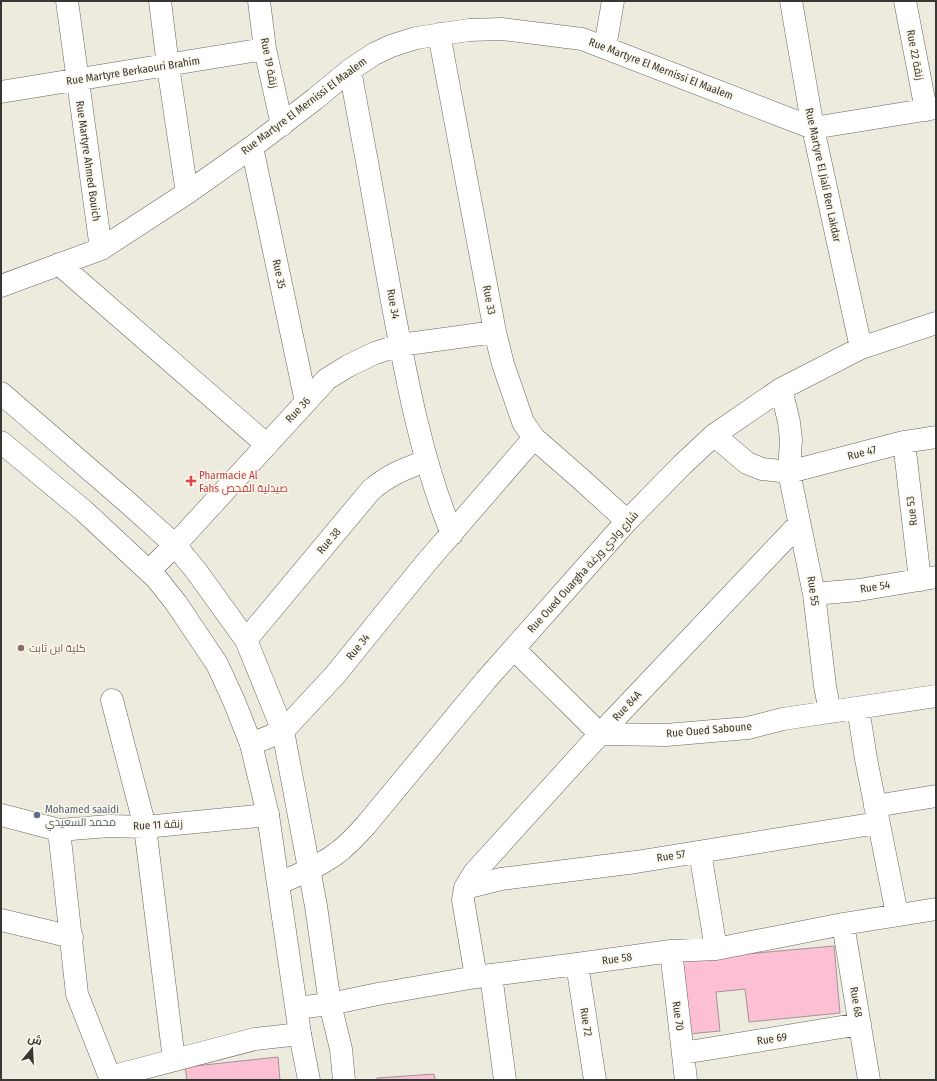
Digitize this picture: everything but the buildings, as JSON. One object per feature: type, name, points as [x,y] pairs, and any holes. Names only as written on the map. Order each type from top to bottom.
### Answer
[{"type":"street","name":"Rue Martyre Ahmed Bouich","points":[[67,1],[101,249]]},
{"type":"street","points":[[160,1],[187,192]]},
{"type":"street","name":"Rue 19 زنقة","points":[[259,1],[266,49],[282,125]]},
{"type":"street","points":[[605,47],[616,1]]},
{"type":"street","name":"Rue Martyre El Jiali Ben Lakdar","points":[[791,1],[812,128],[861,348]]},
{"type":"street","name":"Rue 22 زنقة","points":[[905,1],[931,109]]},
{"type":"street","name":"Rue Martyre El Mernissi El Maalem","points":[[1,286],[101,249],[252,147],[316,99],[350,70],[374,54],[391,46],[416,38],[469,30],[502,29],[582,38],[812,128]]},
{"type":"street","name":"Rue 33","points":[[439,34],[495,332],[503,364],[523,422],[534,438],[627,521]]},
{"type":"street","name":"Rue Martyre Berkaouri Brahim","points":[[1,92],[266,49]]},
{"type":"street","name":"Rue 34","points":[[350,70],[400,345],[426,461],[440,505],[452,534]]},
{"type":"street","points":[[812,128],[931,109]]},
{"type":"street","name":"Rue 35","points":[[252,147],[306,402]]},
{"type":"street","points":[[59,264],[267,445]]},
{"type":"street","name":"Rue Oued Ouargha شارع وادي ورغة","points":[[279,883],[310,870],[337,854],[350,843],[514,649],[627,521],[714,435],[781,389],[861,348],[936,323]]},
{"type":"street","name":"Rue 36","points":[[148,571],[175,545],[327,379],[348,366],[375,353],[400,345],[495,332]]},
{"type":"street","name":"Rue 55","points":[[781,389],[789,422],[791,440],[789,472],[814,594],[824,678],[830,712]]},
{"type":"street","points":[[1,393],[175,545],[198,572],[246,640],[283,731],[310,870],[330,1004],[340,1049],[344,1080]]},
{"type":"street","points":[[714,435],[747,463],[762,469],[789,472]]},
{"type":"street","name":"Rue 47","points":[[789,472],[904,442],[936,437]]},
{"type":"street","name":"Rue 34","points":[[251,744],[283,731],[335,675],[425,564],[534,438]]},
{"type":"street","points":[[1,442],[84,511],[157,579],[176,603],[217,664],[251,744],[268,815],[300,1034],[309,1080]]},
{"type":"street","name":"Rue 53","points":[[904,442],[928,579]]},
{"type":"street","name":"Rue 38","points":[[246,640],[371,490],[395,472],[426,461]]},
{"type":"street","name":"Rue 84A","points":[[464,891],[474,873],[600,734],[799,524]]},
{"type":"street","name":"Rue 54","points":[[814,594],[860,590],[928,579]]},
{"type":"street","points":[[514,649],[600,734]]},
{"type":"street","name":"Rue Oued Saboune","points":[[600,734],[666,735],[748,728],[783,719],[936,696]]},
{"type":"street","points":[[112,700],[145,827],[174,1060]]},
{"type":"street","points":[[858,708],[897,914]]},
{"type":"street","name":"Rue 57","points":[[464,891],[500,879],[588,869],[700,852],[877,814],[936,796]]},
{"type":"street","name":"Rue 11 زنقة","points":[[1,815],[59,830],[109,826],[145,827],[268,815]]},
{"type":"street","points":[[59,830],[72,937],[77,994],[111,1078],[256,1038],[300,1034]]},
{"type":"street","points":[[700,852],[716,949]]},
{"type":"street","points":[[464,891],[465,918],[484,976],[505,1080]]},
{"type":"street","name":"Rue 58","points":[[297,1008],[330,1004],[378,994],[484,976],[671,951],[716,949],[897,914],[936,909]]},
{"type":"street","points":[[1,920],[72,937]]},
{"type":"street","name":"Rue 68","points":[[843,924],[869,1080]]},
{"type":"street","name":"Rue 70","points":[[671,951],[686,1080]]},
{"type":"street","name":"Rue 72","points":[[577,964],[595,1080]]},
{"type":"street","name":"Rue 69","points":[[683,1053],[860,1024]]},
{"type":"place","name":"Pharmacie Al Fahs صيدلية الفحص","points":[[191,481]]},
{"type":"place","name":"كلية ابن ثابت","points":[[21,648]]},
{"type":"place","name":"Mohamed saaidi محمد السعيدي","points":[[37,815]]}]
